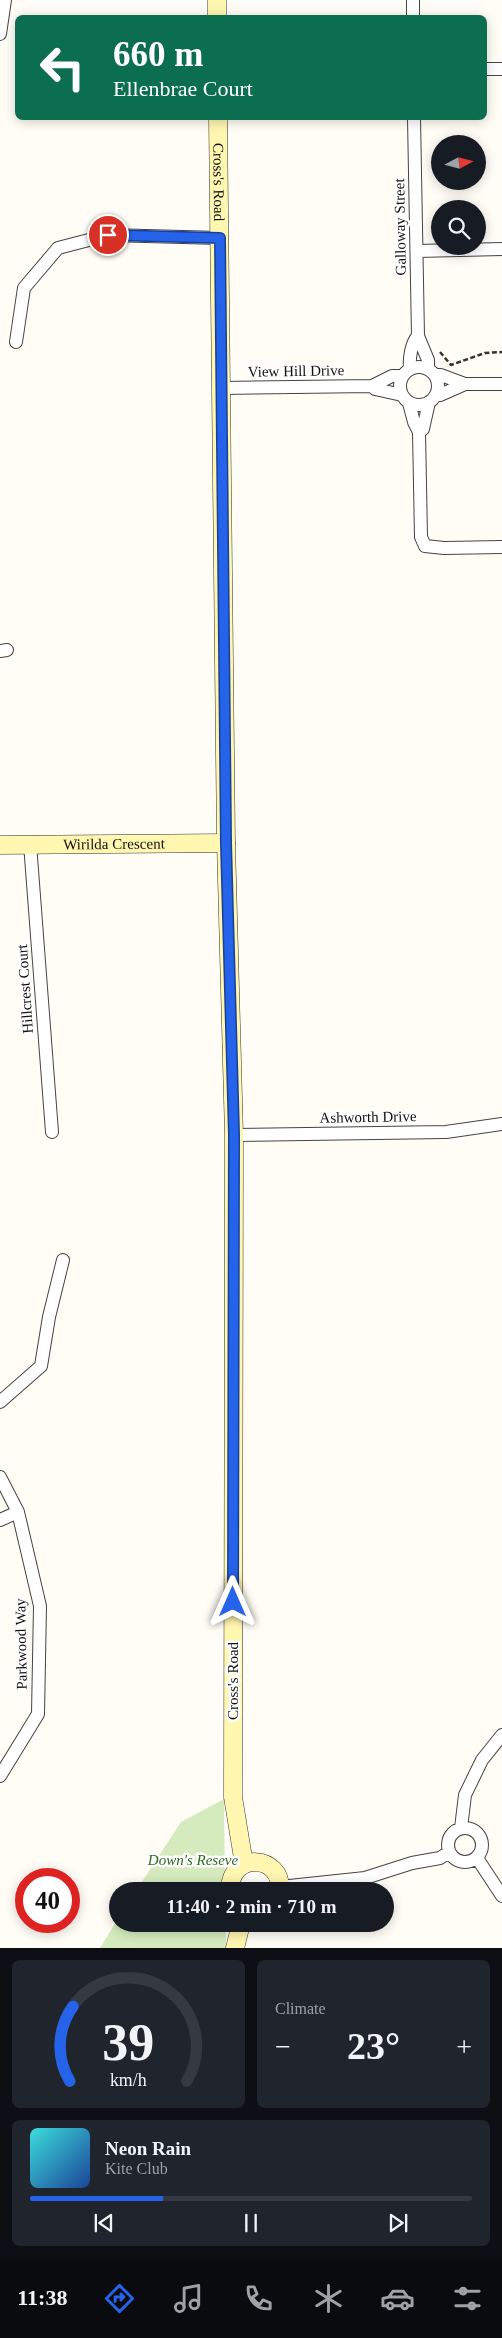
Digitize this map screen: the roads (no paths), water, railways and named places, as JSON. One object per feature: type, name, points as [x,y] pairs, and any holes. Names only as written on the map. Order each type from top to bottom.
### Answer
[{"type":"street","points":[[0,34],[5,0]]},
{"type":"street","points":[[217,0],[217,15]]},
{"type":"street","points":[[413,0],[413,15]]},
{"type":"street","points":[[487,69],[502,69]]},
{"type":"street","name":"Cross's Road","points":[[218,120],[226,843],[234,1135],[232,1797],[244,1864]]},
{"type":"street","name":"Galloway Street","points":[[414,120],[418,336],[432,372]]},
{"type":"street","points":[[16,342],[24,288],[58,248],[108,235],[220,238]]},
{"type":"street","points":[[416,251],[502,249]]},
{"type":"street","name":"Galloway Street","points":[[406,372],[415,339],[418,336]]},
{"type":"street","points":[[420,432],[414,422],[400,386],[406,372],[419,366],[466,384],[502,384]]},
{"type":"street","name":"View Hill Drive","points":[[221,388],[372,386],[392,376],[406,372]]},
{"type":"street","points":[[432,372],[438,385],[420,432],[421,537],[425,546],[444,548],[502,547]]},
{"type":"street","points":[[406,399],[419,405],[466,384]]},
{"type":"street","name":"View Hill Drive","points":[[372,386],[375,389],[406,399]]},
{"type":"street","name":"Wirilda Crescent","points":[[0,845],[226,843]]},
{"type":"street","name":"Hillcrest Court","points":[[30,844],[52,1132]]},
{"type":"street","name":"Ashworth Drive","points":[[234,1135],[446,1132],[502,1124]]},
{"type":"street","points":[[0,1402],[41,1366],[49,1317],[63,1260]]},
{"type":"street","name":"Parkwood Way","points":[[0,1477],[18,1512],[40,1606],[38,1714],[0,1776]]},
{"type":"street","points":[[0,1520],[18,1512]]},
{"type":"street","points":[[461,1828],[465,1795],[482,1760],[502,1735]]},
{"type":"street","points":[[461,1828],[473,1829],[482,1838],[482,1849],[477,1858],[468,1862],[457,1860],[449,1852],[448,1842],[453,1832],[461,1828]]},
{"type":"street","points":[[344,1882],[365,1878],[412,1863],[440,1858],[449,1852]]},
{"type":"street","points":[[477,1858],[502,1896]]},
{"type":"street","points":[[231,1882],[232,1876],[244,1864],[252,1862],[268,1866],[274,1871],[278,1882]]},
{"type":"street","points":[[235,1948],[239,1932]]},
{"type":"park label","name":"Down's Reseve","points":[[193,1860]]}]
